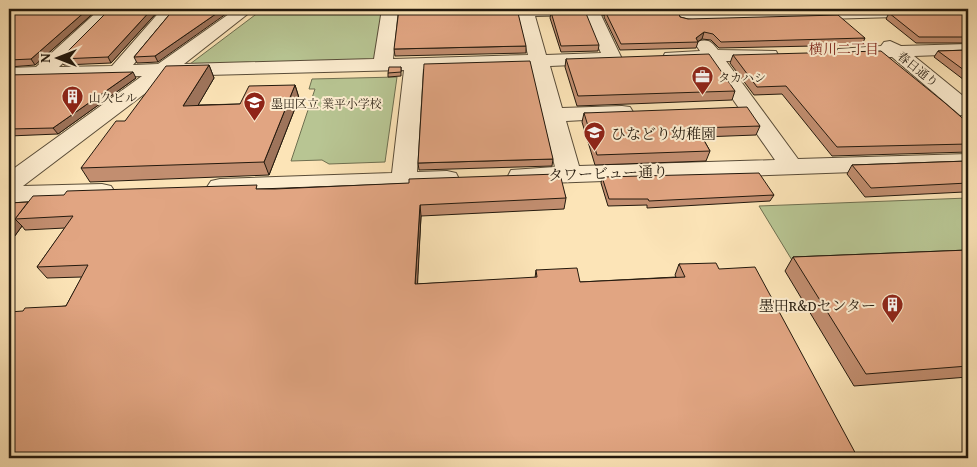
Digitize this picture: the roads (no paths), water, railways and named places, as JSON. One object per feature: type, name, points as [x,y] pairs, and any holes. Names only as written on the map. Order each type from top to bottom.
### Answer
[{"type":"street","points":[[9,14],[16,9]]},
{"type":"street","points":[[40,74],[108,9]]},
{"type":"street","points":[[118,71],[171,9]]},
{"type":"street","points":[[9,184],[246,9]]},
{"type":"street","points":[[383,64],[390,9]]},
{"type":"street","points":[[569,175],[526,10],[650,9]]},
{"type":"street","points":[[591,10],[613,59]]},
{"type":"street","name":"春日通り","points":[[847,11],[968,110]]},
{"type":"street","points":[[682,13],[964,11]]},
{"type":"street","points":[[682,13],[713,56],[740,109],[791,166]]},
{"type":"street","points":[[828,53],[968,49]]},
{"type":"street","points":[[653,58],[790,54]]},
{"type":"street","points":[[9,74],[633,58]]},
{"type":"street","points":[[404,181],[414,64]]},
{"type":"street","points":[[553,115],[642,112]]},
{"type":"street","name":"タワービュー通り","points":[[501,177],[968,161]]},
{"type":"street","points":[[199,188],[472,178]]},
{"type":"street","points":[[9,195],[121,191]]},
{"type":"place","name":"タカハシ","points":[[702,96]]},
{"type":"place","name":"山久ビル","points":[[73,116]]},
{"type":"place","name":"墨田区立 業平小学校","points":[[255,122]]},
{"type":"place","name":"ひなどり幼稚園","points":[[595,152]]},
{"type":"place","name":"墨田R&Dセンター","points":[[892,324]]},
{"type":"district","name":"横川二丁目","points":[[844,49]]}]
